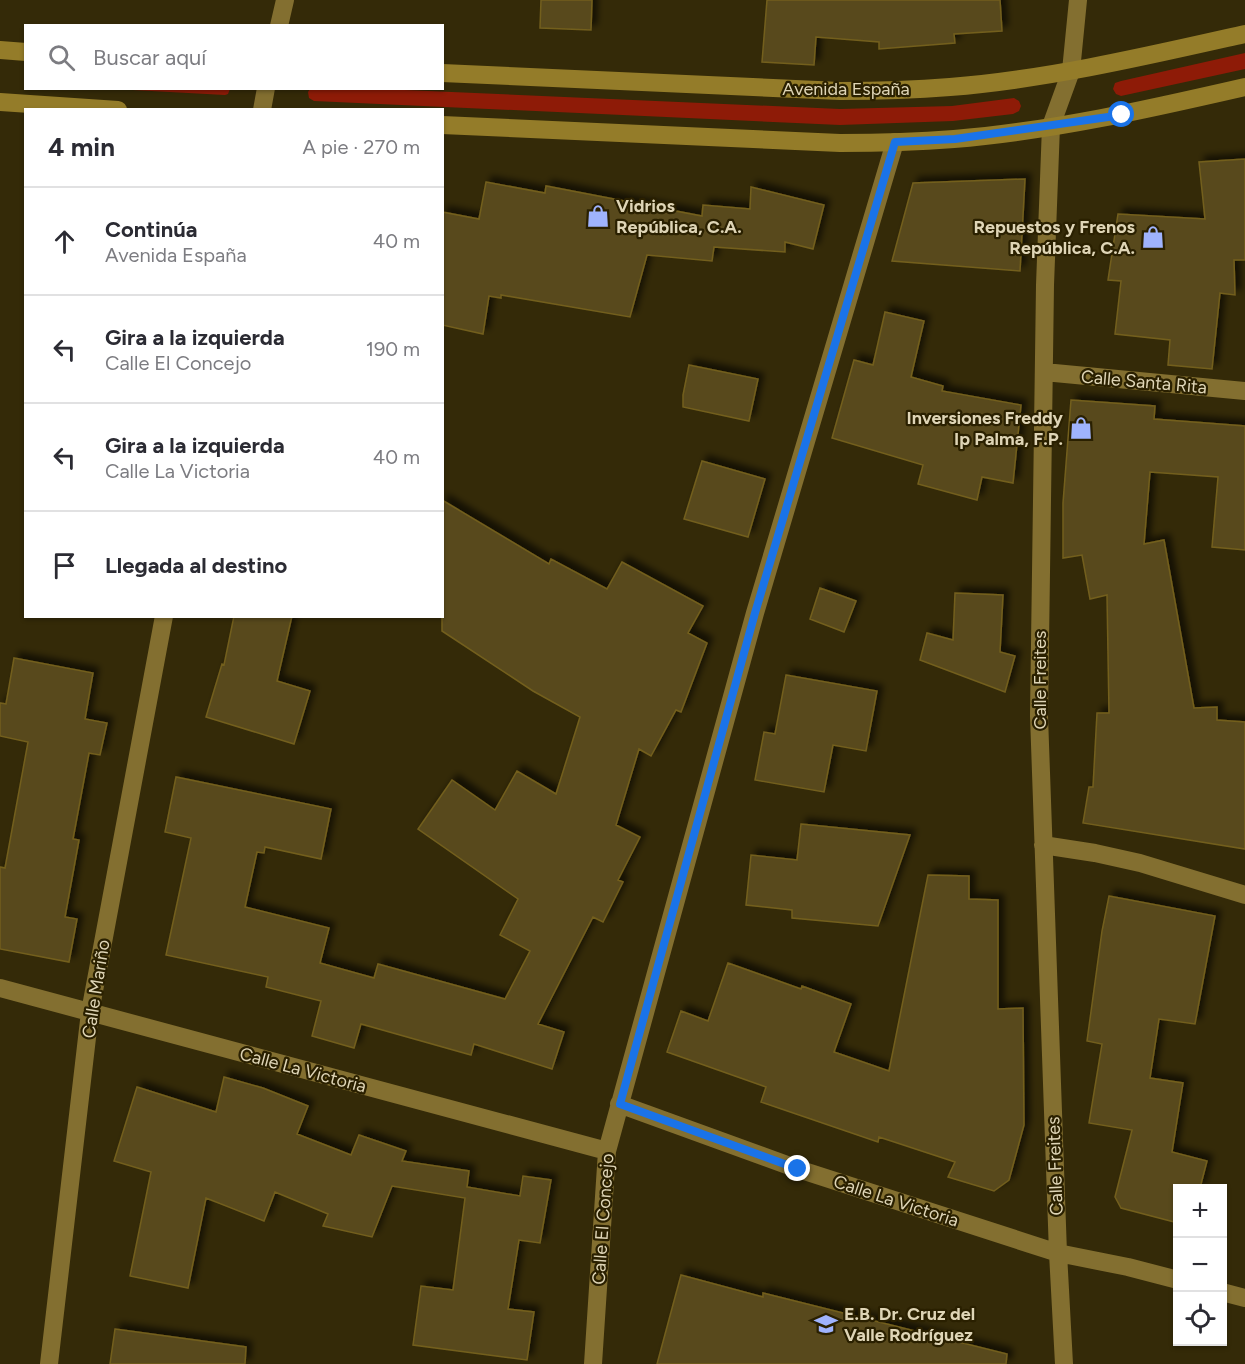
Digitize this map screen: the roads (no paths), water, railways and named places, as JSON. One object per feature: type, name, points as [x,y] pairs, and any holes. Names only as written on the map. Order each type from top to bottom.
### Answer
[{"type":"main road","name":"Avenida España","points":[[444,73],[840,91],[950,87],[1112,64],[1245,34]]},
{"type":"main road","points":[[0,50],[24,52]]},
{"type":"main road","points":[[444,125],[840,143],[895,142],[955,139],[1122,115],[1245,87]]},
{"type":"main road","points":[[0,102],[88,108]]},
{"type":"street","points":[[279,24],[285,0]]},
{"type":"street","name":"Calle Freites","points":[[1064,1364],[1039,716],[1044,372],[1051,126],[1071,70],[1078,0]]},
{"type":"street","points":[[262,108],[266,90]]},
{"type":"street","name":"Calle El Concejo","points":[[593,1364],[607,1151],[755,613],[895,142]]},
{"type":"street","name":"Calle Santa Rita","points":[[1044,372],[1245,391]]},
{"type":"street","name":"Calle Mariño","points":[[49,1364],[90,1012],[164,618]]},
{"type":"street","points":[[1043,845],[1140,863],[1245,896]]},
{"type":"street","name":"Calle La Victoria","points":[[0,988],[607,1151]]},
{"type":"street","name":"Calle La Victoria","points":[[620,1104],[798,1169],[1058,1253],[1173,1279]]},
{"type":"street","points":[[1227,1293],[1245,1298]]},
{"type":"place","name":"Vidrios República, C.A.","points":[[598,216]]},
{"type":"place","name":"Repuestos y Frenos República, C.A.","points":[[1153,237]]},
{"type":"place","name":"Inversiones Freddy Ip Palma, F.P.","points":[[1081,428]]},
{"type":"place","name":"E.B. Dr. Cruz del Valle Rodríguez","points":[[826,1324]]}]
